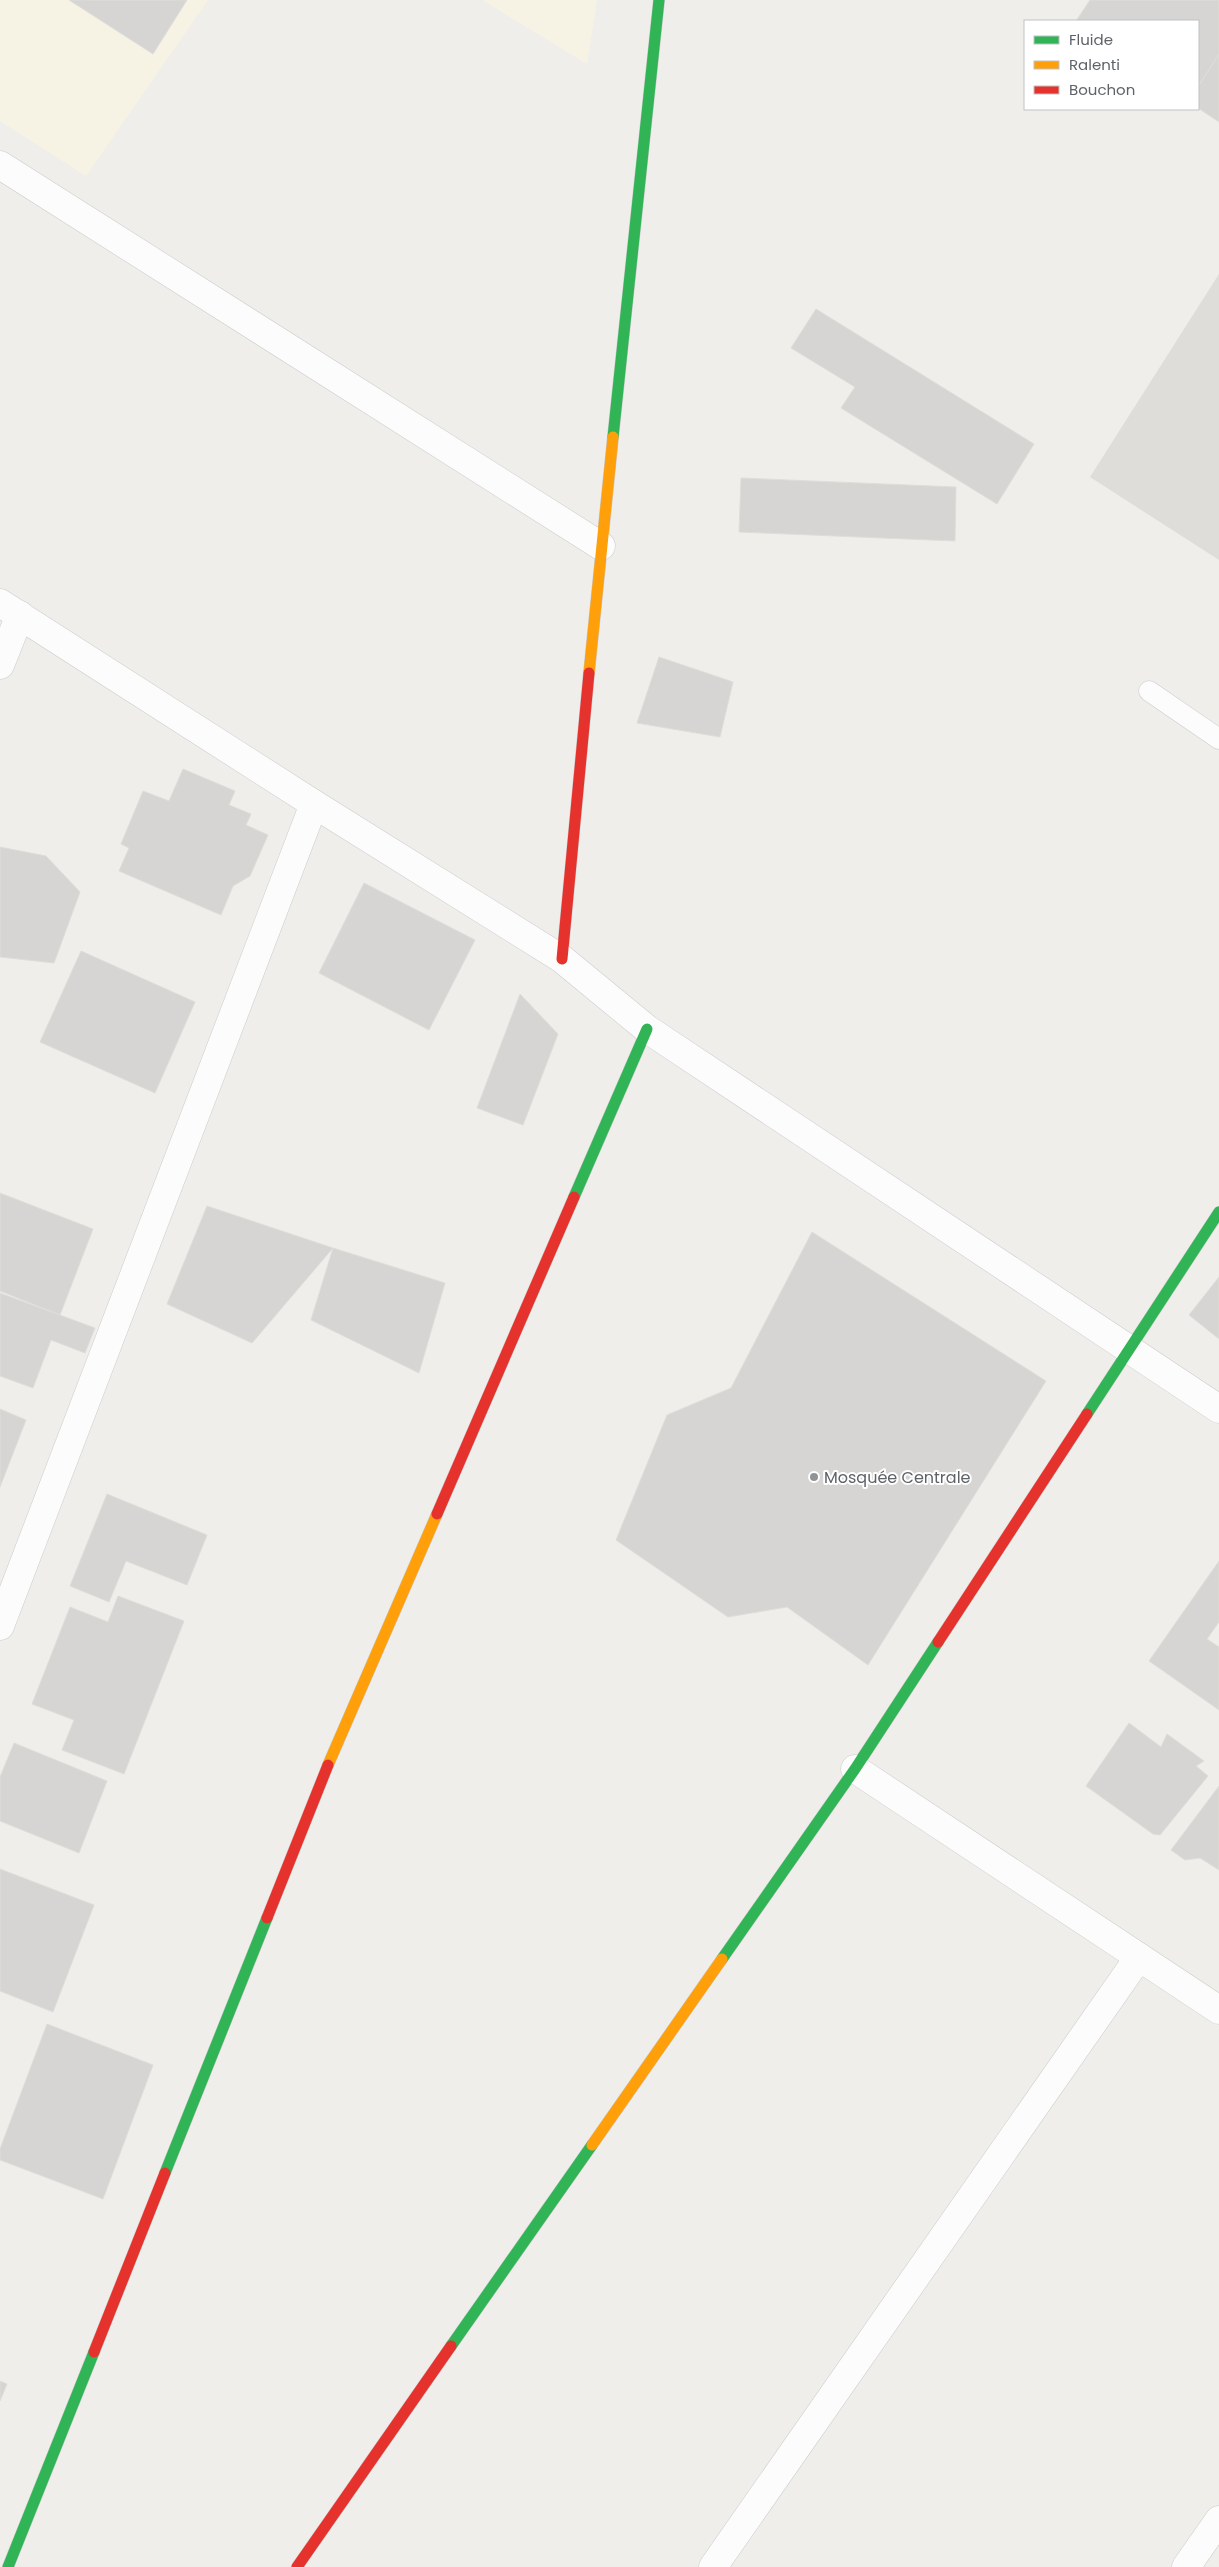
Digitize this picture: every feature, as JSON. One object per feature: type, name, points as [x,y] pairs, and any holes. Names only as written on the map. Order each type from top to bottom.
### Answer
[{"type":"street","points":[[562,959],[601,546],[659,0]]},
{"type":"street","points":[[0,165],[601,546]]},
{"type":"street","points":[[0,665],[10,609],[314,804],[562,959],[648,1029],[1219,1409]]},
{"type":"street","points":[[0,1626],[314,804]]},
{"type":"street","points":[[8,2567],[326,1769],[648,1029]]},
{"type":"street","points":[[297,2567],[855,1769],[1219,1212]]},
{"type":"street","points":[[855,1769],[1219,2010]]},
{"type":"street","points":[[713,2567],[1139,1957]]},
{"type":"street","points":[[1186,2567],[1219,2520]]},
{"type":"lane","points":[[1149,691],[1219,739]]},
{"type":"shaded area","points":[[0,0],[208,0],[86,176],[0,121]]},
{"type":"shaded area","points":[[482,0],[597,0],[587,64]]},
{"type":"shaded area","points":[[1219,274],[1219,560],[1090,477]]},
{"type":"building","points":[[69,0],[187,0],[153,54]]},
{"type":"building","points":[[1090,0],[1219,0],[1219,54],[1199,85],[1199,20],[1077,20]]},
{"type":"building","points":[[1219,54],[1219,122],[1199,109],[1199,85]]},
{"type":"building","points":[[816,309],[1034,444],[997,504],[841,408],[855,387],[791,348]]},
{"type":"building","points":[[741,478],[956,487],[955,541],[739,532]]},
{"type":"building","points":[[659,657],[733,682],[720,737],[637,723]]},
{"type":"building","points":[[183,769],[235,791],[229,805],[251,814],[246,825],[268,835],[250,876],[233,886],[221,915],[119,871],[129,848],[121,844],[143,791],[169,801]]},
{"type":"building","points":[[0,847],[46,856],[80,892],[54,963],[0,957]]},
{"type":"building","points":[[364,883],[475,940],[429,1030],[319,973]]},
{"type":"building","points":[[81,951],[195,1002],[155,1093],[40,1042]]},
{"type":"building","points":[[520,994],[558,1034],[523,1125],[477,1108]]},
{"type":"building","points":[[0,1193],[93,1229],[60,1315],[0,1291]]},
{"type":"building","points":[[207,1206],[333,1248],[252,1343],[167,1304]]},
{"type":"building","name":"Mosquée Centrale","points":[[812,1232],[1046,1381],[868,1665],[787,1607],[728,1617],[616,1540],[667,1415],[731,1388]]},
{"type":"building","points":[[333,1248],[445,1283],[419,1373],[311,1320]]},
{"type":"building","points":[[1219,1277],[1219,1339],[1189,1315]]},
{"type":"building","points":[[0,1293],[95,1328],[85,1353],[51,1340],[33,1388],[0,1376]]},
{"type":"building","points":[[0,1409],[26,1420],[0,1487]]},
{"type":"building","points":[[107,1494],[207,1535],[187,1585],[126,1561],[109,1602],[70,1586]]},
{"type":"building","points":[[1219,1561],[1219,1622],[1207,1639],[1219,1647],[1219,1710],[1149,1661]]},
{"type":"building","points":[[118,1596],[184,1621],[124,1774],[62,1750],[74,1720],[32,1704],[70,1607],[108,1622]]},
{"type":"building","points":[[1129,1723],[1161,1747],[1167,1734],[1204,1761],[1196,1766],[1208,1776],[1160,1835],[1153,1834],[1086,1786]]},
{"type":"building","points":[[14,1743],[107,1781],[79,1853],[0,1821],[0,1777]]},
{"type":"building","points":[[1219,1786],[1219,1870],[1200,1858],[1185,1860],[1171,1850]]},
{"type":"building","points":[[0,1869],[94,1905],[53,2012],[0,1991]]},
{"type":"building","points":[[47,2024],[153,2065],[103,2199],[0,2160],[0,2149]]},
{"type":"building","points":[[0,2381],[7,2384],[0,2401]]},
{"type":"traffic: fast","points":[[613,437],[659,0]]},
{"type":"traffic: fast","points":[[574,1197],[647,1029]]},
{"type":"traffic: fast","points":[[1087,1414],[1219,1212]]},
{"type":"traffic: fast","points":[[722,1959],[855,1769],[938,1642]]},
{"type":"traffic: fast","points":[[165,2173],[267,1918]]},
{"type":"traffic: fast","points":[[451,2346],[592,2145]]},
{"type":"traffic: fast","points":[[8,2567],[94,2352]]},
{"type":"traffic: slow","points":[[589,673],[613,437]]},
{"type":"traffic: slow","points":[[328,1765],[437,1514]]},
{"type":"traffic: slow","points":[[592,2145],[722,1959]]},
{"type":"traffic: jam","points":[[562,959],[589,673]]},
{"type":"traffic: jam","points":[[437,1514],[574,1197]]},
{"type":"traffic: jam","points":[[938,1642],[1087,1414]]},
{"type":"traffic: jam","points":[[267,1918],[328,1765]]},
{"type":"traffic: jam","points":[[94,2352],[165,2173]]},
{"type":"traffic: jam","points":[[297,2567],[451,2346]]},
{"type":"place","name":"Mosquée Centrale","points":[[814,1477]]}]
